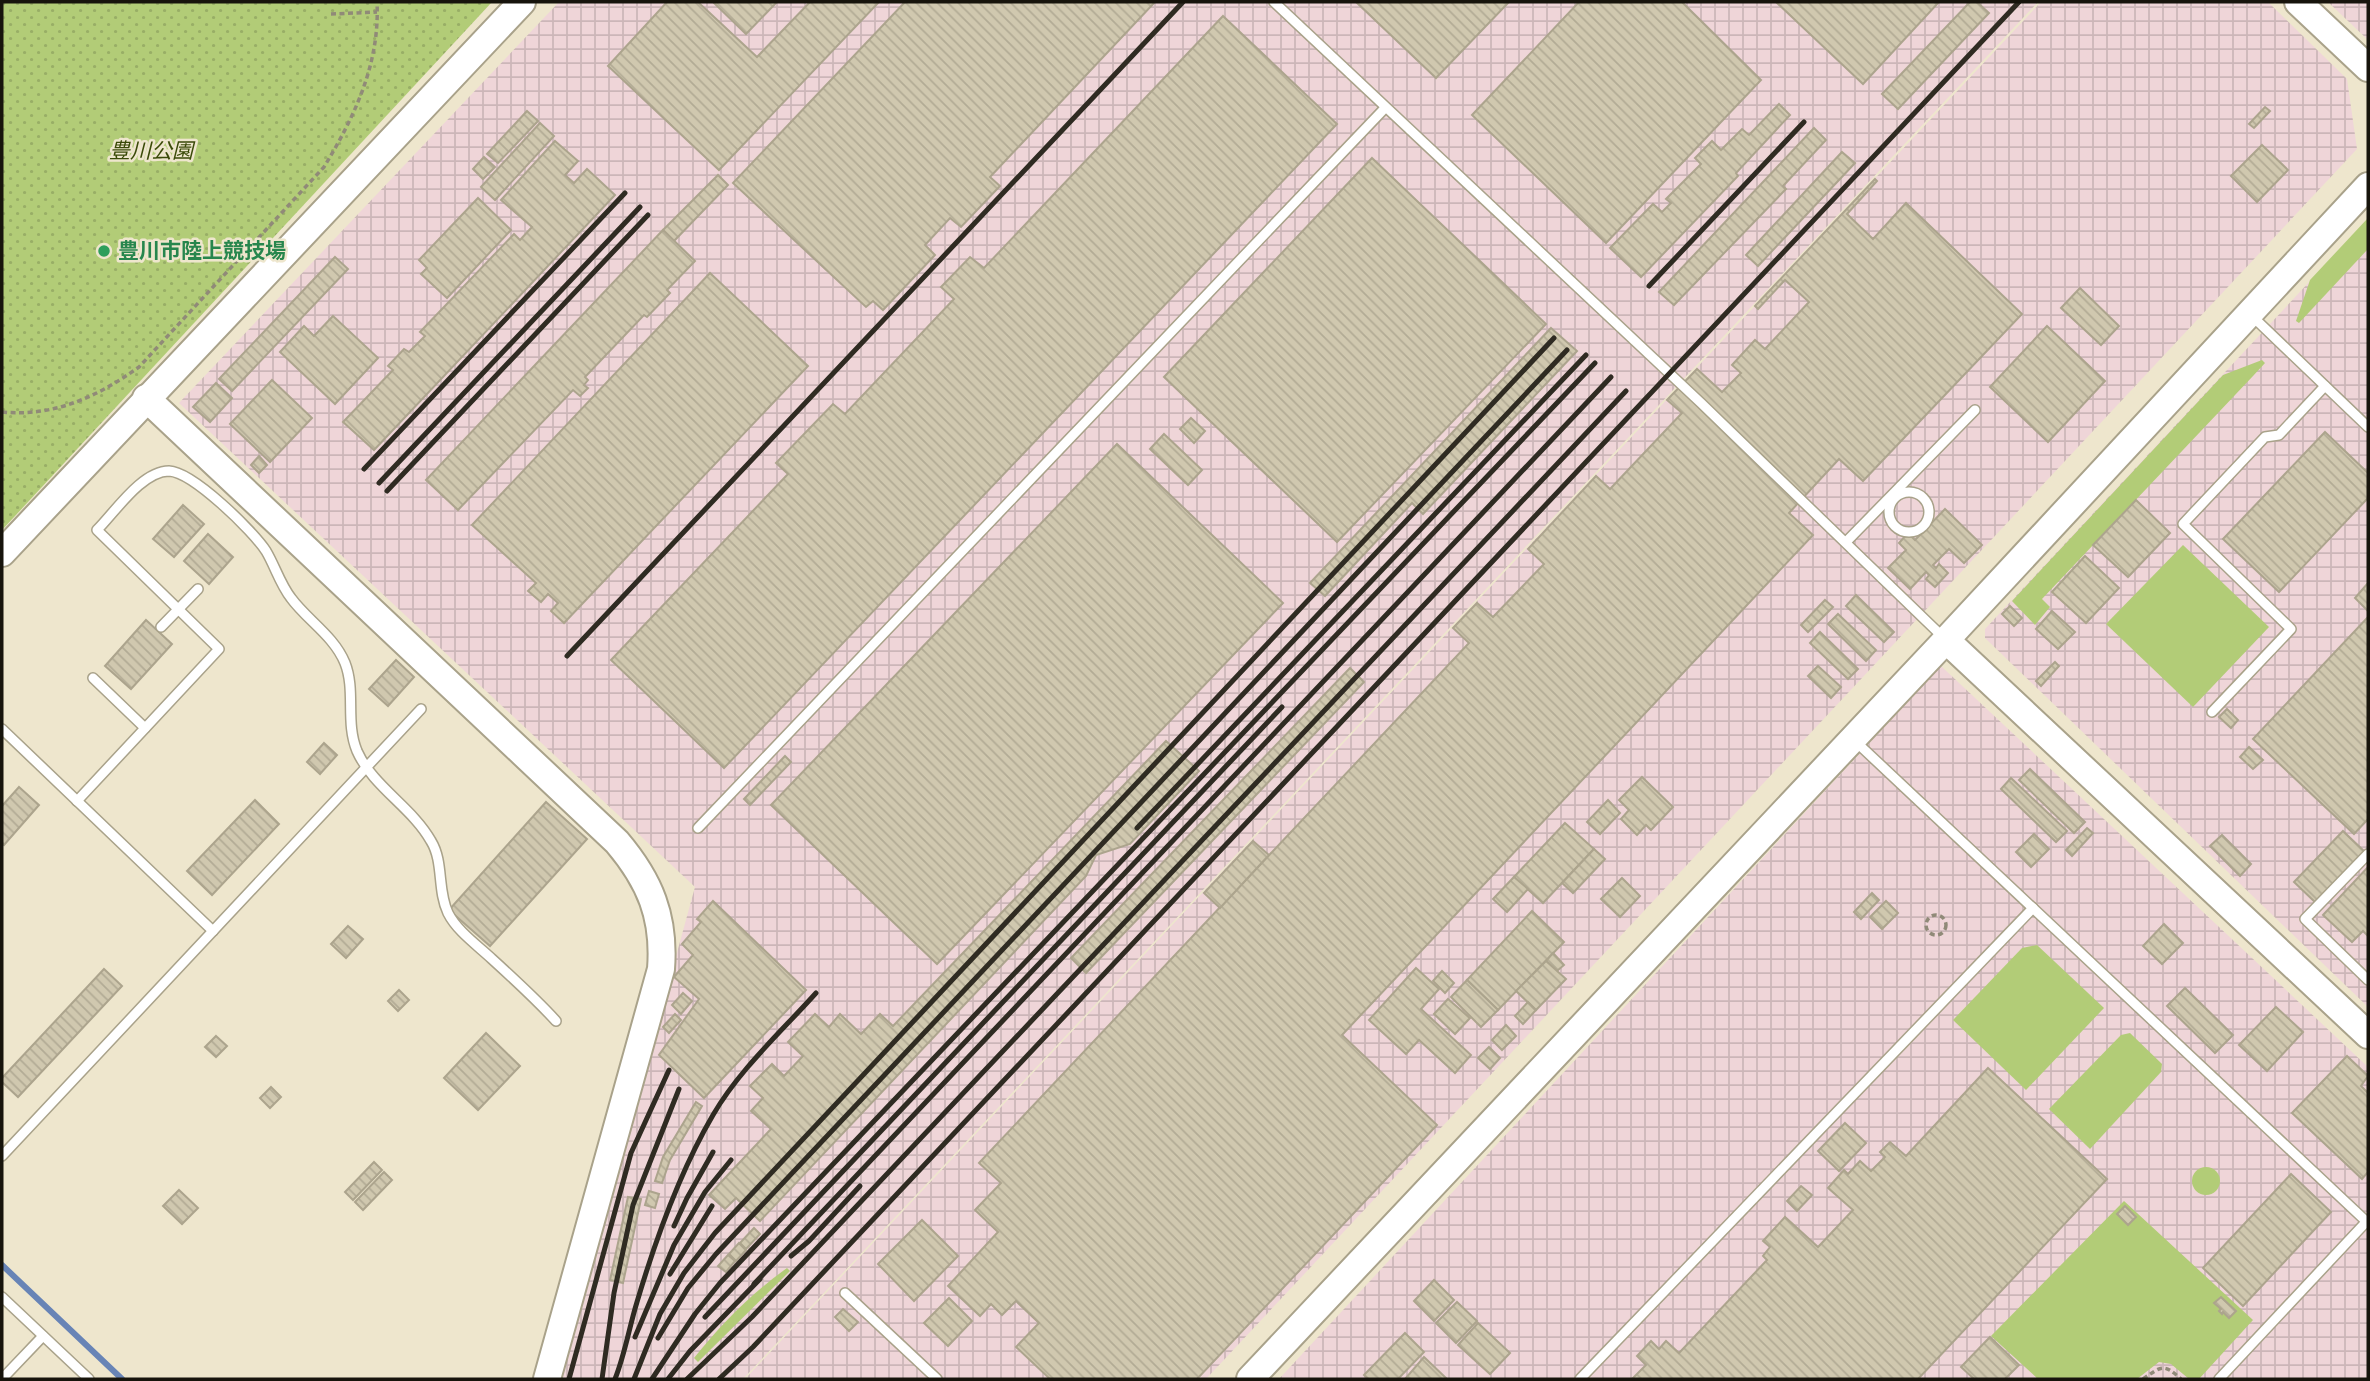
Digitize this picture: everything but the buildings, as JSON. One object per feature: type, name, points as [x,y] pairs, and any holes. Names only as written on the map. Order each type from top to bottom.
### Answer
[{"type":"street","points":[[2,553],[522,2]]},
{"type":"street","points":[[2298,2],[2368,68]]},
{"type":"street","points":[[1250,1379],[1946,640],[2368,186]]},
{"type":"street","points":[[146,398],[617,842],[640,870],[656,906],[663,948],[660,969],[547,1379]]},
{"type":"street","points":[[1946,640],[2368,1035]]},
{"type":"lane","points":[[1273,2],[1846,542],[1946,640]]},
{"type":"lane","points":[[698,828],[1385,108]]},
{"type":"lane","points":[[2249,313],[2368,427]]},
{"type":"lane","points":[[2212,712],[2291,629],[2183,524],[2265,437],[2278,435],[2325,386]]},
{"type":"lane","points":[[1846,542],[1975,410]]},
{"type":"lane","points":[[77,801],[219,649],[97,530],[147,478],[170,471],[197,483],[255,536],[268,554],[290,597],[337,649],[345,662],[351,688],[349,716],[357,750],[366,768],[425,830],[433,844],[443,899],[454,922],[556,1021]]},
{"type":"lane","points":[[1913,492],[1924,499],[1929,510],[1923,527],[1912,532],[1895,527],[1889,516],[1893,496],[1913,492]]},
{"type":"lane","points":[[161,627],[198,589]]},
{"type":"lane","points":[[93,678],[145,728]]},
{"type":"lane","points":[[2,1156],[421,709]]},
{"type":"lane","points":[[2,729],[213,931]]},
{"type":"lane","points":[[1852,739],[2368,1222],[2218,1379]]},
{"type":"lane","points":[[2368,854],[2305,919],[2368,980]]},
{"type":"lane","points":[[1580,1379],[2033,908]]},
{"type":"lane","points":[[845,1293],[937,1379]]},
{"type":"lane","points":[[2,1297],[89,1379]]},
{"type":"lane","points":[[2,1379],[43,1336]]},
{"type":"path","points":[[2,412],[23,414],[51,411],[83,401],[139,367],[324,167],[345,132],[361,97],[376,39],[377,2]]},
{"type":"path","points":[[331,13],[377,12]]},
{"type":"path","points":[[1936,916],[1943,919],[1946,927],[1943,932],[1934,935],[1930,933],[1926,926],[1928,919],[1936,916]]},
{"type":"path","points":[[2143,1379],[2160,1367],[2168,1368],[2181,1379]]},
{"type":"shaded area","points":[[559,2],[2038,2],[743,1379],[560,1379],[695,887],[179,403]]},
{"type":"shaded area","points":[[2041,2],[2268,2],[2347,79],[2357,149],[1206,1379],[745,1379]]},
{"type":"shaded area","points":[[2328,2],[2368,2],[2368,40]]},
{"type":"shaded area","points":[[2368,219],[2368,1007],[1985,638],[1985,629]]},
{"type":"shaded area","points":[[1941,666],[2368,1067],[2368,1379],[1279,1379]]},
{"type":"green space","name":"豊川公園","points":[[2,2],[492,2],[2,530]]},
{"type":"green space","points":[[2368,218],[2368,249],[2299,323],[2296,321],[2310,280]]},
{"type":"green space","points":[[2262,360],[2265,363],[2042,599],[2050,607],[2035,625],[2012,601],[2223,375]]},
{"type":"green space","points":[[2183,545],[2269,627],[2193,707],[2106,624]]},
{"type":"green space","points":[[2037,945],[2104,1008],[2026,1090],[1953,1020],[2022,948]]},
{"type":"green space","points":[[2130,1033],[2162,1064],[2161,1072],[2090,1149],[2049,1109],[2121,1035]]},
{"type":"green space","points":[[2206,1167],[2216,1171],[2220,1181],[2216,1191],[2206,1195],[2196,1191],[2192,1181],[2196,1171]]},
{"type":"green space","points":[[2124,1201],[2253,1320],[2199,1379],[2189,1379],[2171,1364],[2159,1362],[2137,1379],[2038,1379],[1991,1336]]},
{"type":"green space","points":[[787,1268],[790,1271],[698,1362],[694,1358],[726,1321]]},
{"type":"waterway","points":[[2,1265],[122,1379]]},
{"type":"railway","points":[[567,656],[1183,2]]},
{"type":"railway","points":[[719,1379],[753,1347],[2019,2]]},
{"type":"railway","points":[[1649,286],[1804,122]]},
{"type":"railway","points":[[364,469],[625,193]]},
{"type":"railway","points":[[379,483],[640,207]]},
{"type":"railway","points":[[387,491],[648,215]]},
{"type":"railway","points":[[634,1379],[660,1314],[684,1273],[715,1233],[1554,338]]},
{"type":"railway","points":[[658,1338],[688,1288],[716,1254],[1567,350]]},
{"type":"railway","points":[[1137,828],[1586,355]]},
{"type":"railway","points":[[652,1379],[695,1314],[720,1283],[1595,363]]},
{"type":"railway","points":[[754,1284],[1611,377]]},
{"type":"railway","points":[[687,1379],[752,1317],[1626,391]]},
{"type":"railway","points":[[705,1317],[1282,707]]},
{"type":"railway","points":[[615,1379],[660,1230],[701,1137],[735,1082],[816,993]]},
{"type":"railway","points":[[569,1379],[631,1153],[669,1070]]},
{"type":"railway","points":[[602,1379],[614,1293],[633,1205],[679,1089]]},
{"type":"railway","points":[[674,1226],[713,1152]]},
{"type":"railway","points":[[635,1337],[674,1245],[705,1192],[731,1160]]},
{"type":"railway","points":[[791,1256],[809,1241],[860,1186]]},
{"type":"railway","points":[[670,1274],[712,1206]]},
{"type":"railway","points":[[668,1379],[690,1351],[760,1279]]},
{"type":"place","name":"豊川市陸上競技場","points":[[104,251]]}]
